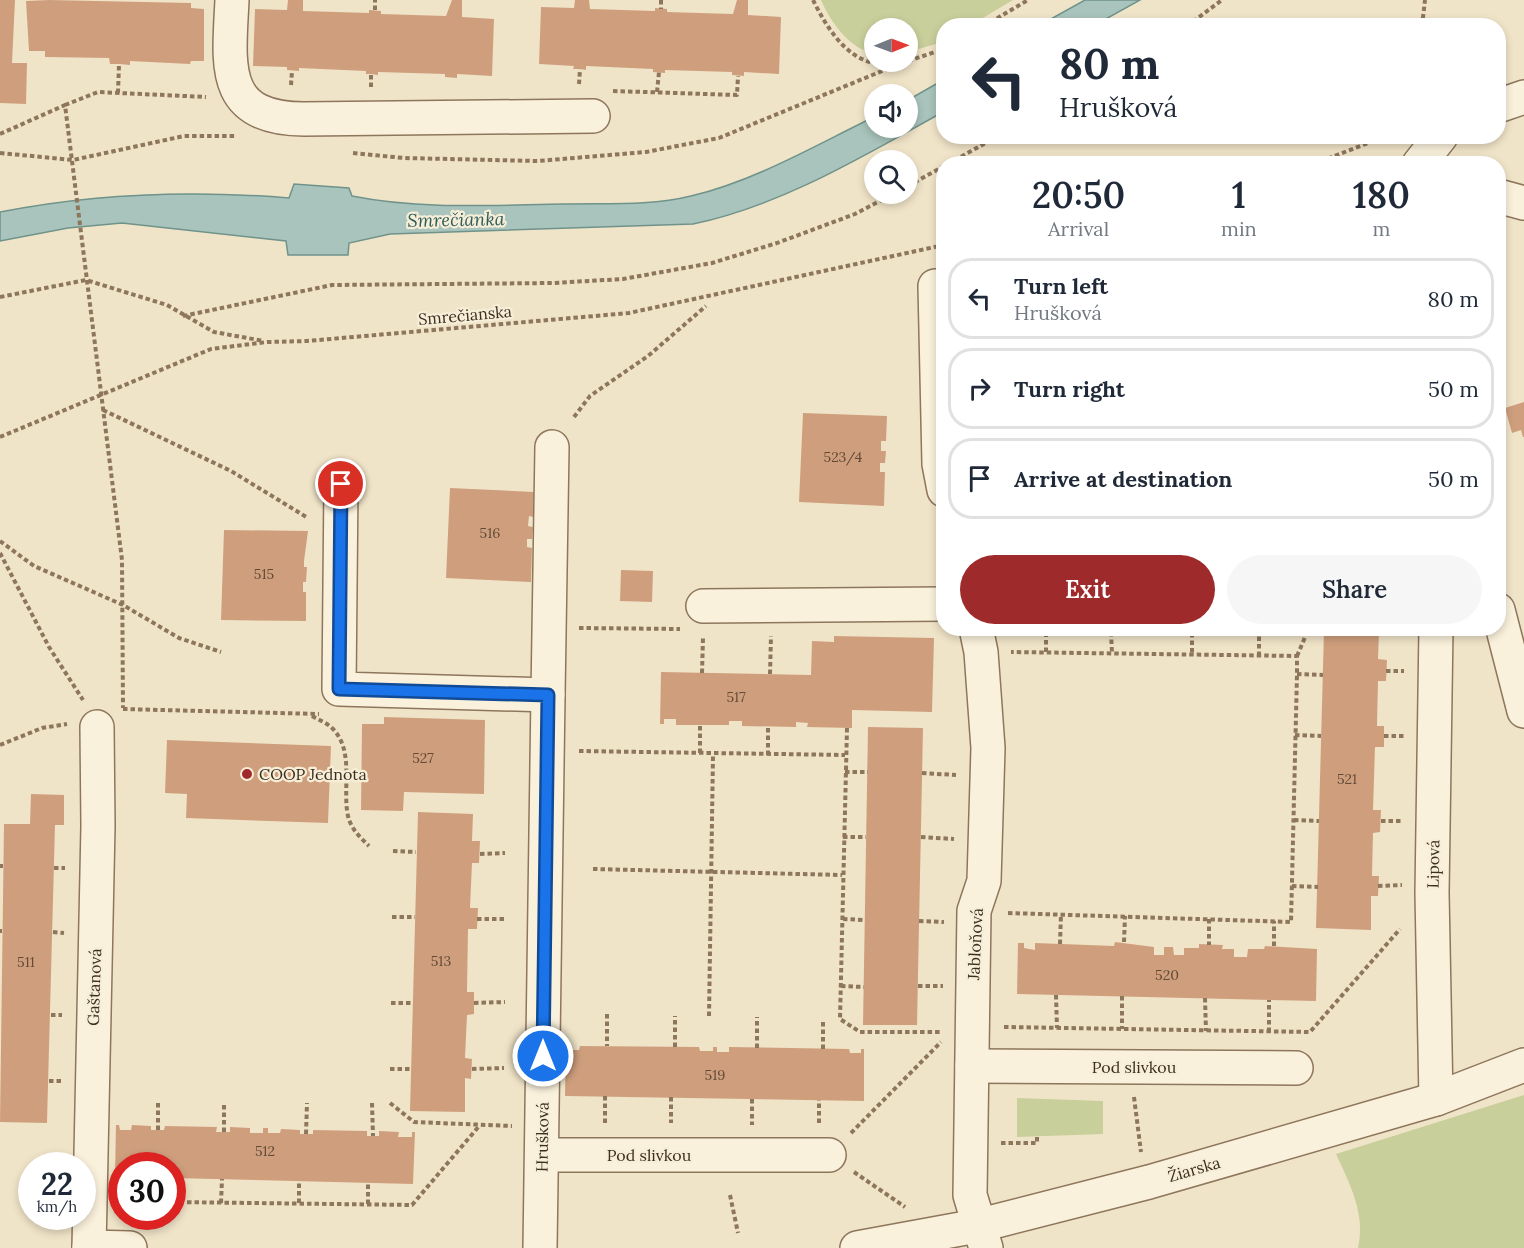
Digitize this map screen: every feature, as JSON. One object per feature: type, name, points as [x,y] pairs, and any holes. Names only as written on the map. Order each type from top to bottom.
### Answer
[{"type":"street","points":[[232,0],[230,65],[232,81],[244,99],[272,116],[287,119],[591,99]]},
{"type":"street","points":[[1506,103],[1524,97]]},
{"type":"street","points":[[1425,156],[1435,144]]},
{"type":"street","points":[[1506,198],[1524,203]]},
{"type":"street","points":[[935,286],[936,330]]},
{"type":"street","name":"Hrušková","points":[[540,1248],[552,447]]},
{"type":"street","points":[[341,484],[339,689],[548,695]]},
{"type":"street","points":[[703,606],[936,604]]},
{"type":"street","name":"Lipová","points":[[1435,636],[1417,889],[1436,1099]]},
{"type":"street","points":[[1505,636],[1524,711]]},
{"type":"street","name":"Jabloňová","points":[[978,640],[988,748],[984,881],[964,917],[955,1033],[972,1066],[970,1195],[981,1237]]},
{"type":"street","name":"Gaštanová","points":[[89,1248],[98,826],[110,718]]},
{"type":"street","name":"Žiarska","points":[[857,1248],[981,1237],[1149,1182],[1436,1099],[1524,1065]]},
{"type":"street","name":"Pod slivkou","points":[[972,1066],[1296,1068]]},
{"type":"street","name":"Pod slivkou","points":[[542,1155],[824,1142]]},
{"type":"street","points":[[89,1248],[130,1248]]},
{"type":"path","points":[[375,0],[375,10]]},
{"type":"path","points":[[661,0],[661,9]]},
{"type":"path","points":[[813,0],[836,39],[859,58],[864,59]]},
{"type":"path","points":[[998,18],[1028,0]]},
{"type":"path","points":[[1198,18],[1222,0]]},
{"type":"path","points":[[1423,18],[1425,0]]},
{"type":"path","points":[[918,57],[936,51]]},
{"type":"path","points":[[118,93],[119,64]]},
{"type":"path","points":[[579,69],[591,99],[657,92],[737,95],[738,76]]},
{"type":"path","points":[[657,92],[659,72]]},
{"type":"path","points":[[0,134],[98,92],[244,99]]},
{"type":"path","points":[[65,105],[77,183],[86,280],[122,560]]},
{"type":"path","points":[[962,156],[984,144]]},
{"type":"path","points":[[1335,156],[1365,144]]},
{"type":"path","points":[[918,180],[936,170]]},
{"type":"path","points":[[183,316],[332,285],[553,283],[623,279],[712,263],[777,243],[855,214],[874,204]]},
{"type":"path","name":"Smrečianska","points":[[0,437],[211,350],[267,342],[308,341],[629,312],[936,247]]},
{"type":"path","points":[[0,297],[86,280],[167,305],[214,332],[267,342]]},
{"type":"path","points":[[574,417],[590,396],[648,356],[706,306]]},
{"type":"path","points":[[102,409],[231,471],[311,519]]},
{"type":"path","points":[[0,541],[34,566],[123,605],[179,638],[221,652]]},
{"type":"path","points":[[0,553],[49,647],[75,686],[110,718]]},
{"type":"path","points":[[1046,636],[1046,652]]},
{"type":"path","points":[[1111,636],[1112,653]]},
{"type":"path","points":[[1191,636],[1192,655]]},
{"type":"path","points":[[1259,636],[1259,656]]},
{"type":"path","points":[[919,921],[1061,914],[1291,922],[1297,656],[1306,636]]},
{"type":"path","points":[[978,640],[1046,652],[1297,656]]},
{"type":"path","points":[[1386,671],[1406,670]]},
{"type":"path","points":[[1297,674],[1323,675]]},
{"type":"path","points":[[0,745],[42,728],[166,710]]},
{"type":"path","points":[[310,714],[333,729],[340,740],[345,761],[348,816],[355,832],[369,846]]},
{"type":"path","points":[[700,725],[700,753]]},
{"type":"path","points":[[768,726],[768,755]]},
{"type":"path","points":[[848,728],[845,755],[840,1019],[860,1032],[955,1033],[1057,1028],[1310,1032],[1417,889]]},
{"type":"path","points":[[1295,735],[1321,736]]},
{"type":"path","points":[[1384,736],[1405,736]]},
{"type":"path","points":[[547,750],[713,755],[845,755]]},
{"type":"path","points":[[709,1016],[713,755]]},
{"type":"path","points":[[845,772],[867,772]]},
{"type":"path","points":[[922,773],[956,774],[956,784]]},
{"type":"path","points":[[1294,820],[1319,820]]},
{"type":"path","points":[[1381,821],[1404,821]]},
{"type":"path","points":[[955,828],[955,849]]},
{"type":"path","points":[[843,837],[866,837]]},
{"type":"path","points":[[921,837],[955,839]]},
{"type":"path","points":[[393,851],[416,852]]},
{"type":"path","points":[[480,854],[506,853]]},
{"type":"path","points":[[593,869],[842,875]]},
{"type":"path","points":[[1292,886],[1318,887]]},
{"type":"path","points":[[1378,886],[1417,889]]},
{"type":"path","points":[[1060,944],[1061,914]]},
{"type":"path","points":[[1124,942],[1125,916]]},
{"type":"path","points":[[392,917],[415,917]]},
{"type":"path","points":[[477,919],[505,919]]},
{"type":"path","points":[[843,919],[865,920]]},
{"type":"path","points":[[1209,919],[1209,945]]},
{"type":"path","points":[[1274,921],[1274,946]]},
{"type":"path","points":[[841,986],[864,987]]},
{"type":"path","points":[[918,986],[952,986]]},
{"type":"path","points":[[1056,994],[1057,1028]]},
{"type":"path","points":[[1122,996],[1122,1029]]},
{"type":"path","points":[[1206,998],[1206,1030]]},
{"type":"path","points":[[1269,1000],[1269,1032]]},
{"type":"path","points":[[390,1002],[412,1004]]},
{"type":"path","points":[[474,1003],[505,1002]]},
{"type":"path","points":[[607,1014],[607,1046]]},
{"type":"path","points":[[675,1016],[675,1047]]},
{"type":"path","points":[[757,1017],[757,1048]]},
{"type":"path","points":[[823,1019],[823,1049]]},
{"type":"path","points":[[824,1142],[955,1033]]},
{"type":"path","points":[[472,1069],[504,1068]]},
{"type":"path","points":[[390,1069],[411,1069]]},
{"type":"path","points":[[605,1096],[605,1128]]},
{"type":"path","points":[[671,1097],[672,1128]]},
{"type":"path","points":[[1134,1097],[1141,1153]]},
{"type":"path","points":[[752,1099],[752,1129]]},
{"type":"path","points":[[819,1100],[824,1142],[907,1209]]},
{"type":"path","points":[[158,1101],[158,1130]]},
{"type":"path","points":[[224,1102],[224,1132]]},
{"type":"path","points":[[306,1134],[307,1102]]},
{"type":"path","points":[[372,1103],[373,1136]]},
{"type":"path","points":[[186,1202],[412,1205],[481,1124]]},
{"type":"path","points":[[970,1143],[1037,1143],[1036,1136]]},
{"type":"path","points":[[221,1203],[222,1179]]},
{"type":"path","points":[[299,1181],[299,1203]]},
{"type":"path","points":[[368,1182],[368,1204]]},
{"type":"path","points":[[730,1195],[738,1233]]},
{"type":"green space","points":[[821,0],[1013,0],[983,18],[936,18],[936,44],[918,49],[918,18],[864,18],[864,50],[849,40],[835,25]]},
{"type":"green space","points":[[1524,1095],[1524,1248],[1358,1248],[1360,1224],[1358,1212],[1351,1188],[1336,1154]]},
{"type":"green space","points":[[1017,1098],[1103,1101],[1103,1134],[1017,1137]]},
{"type":"water","points":[[1085,0],[1140,0],[1108,18],[1053,18]]},
{"type":"water","points":[[936,84],[936,116],[918,126],[918,94]]},
{"type":"water","name":"Smrečianka","points":[[864,122],[864,138],[896,138],[875,150],[864,150],[864,156],[790,192],[726,216],[693,224],[390,234],[349,243],[348,255],[288,255],[286,241],[122,223],[68,228],[0,241],[0,212],[72,201],[144,195],[216,194],[289,198],[294,184],[349,188],[352,196],[431,205],[484,206],[660,201],[715,189],[762,172]]},
{"type":"building","points":[[0,0],[15,0],[12,63],[27,63],[26,104],[0,103]]},
{"type":"building","points":[[288,0],[303,0],[303,11],[369,13],[369,10],[381,11],[381,14],[446,16],[452,0],[462,0],[462,17],[494,19],[492,76],[457,74],[457,78],[445,77],[445,74],[378,72],[378,75],[366,74],[366,71],[299,68],[299,71],[287,70],[287,67],[253,66],[255,9],[287,10]]},
{"type":"building","points":[[575,0],[589,0],[590,9],[655,11],[655,8],[667,9],[667,12],[733,14],[737,0],[748,0],[748,15],[781,17],[779,74],[744,72],[744,76],[732,75],[732,72],[665,70],[665,73],[653,72],[653,69],[586,66],[586,70],[573,69],[574,66],[539,64],[541,7],[574,8]]},
{"type":"building","points":[[26,1],[191,3],[191,8],[204,9],[204,61],[191,61],[190,64],[130,61],[130,65],[110,64],[109,58],[45,57],[45,51],[29,51]]},
{"type":"building","points":[[1524,402],[1524,437],[1521,430],[1512,433],[1506,408]]},
{"type":"building","points":[[803,413],[887,416],[886,441],[881,441],[881,451],[886,451],[885,463],[880,463],[880,472],[885,472],[884,506],[799,502]]},
{"type":"building","points":[[450,488],[534,492],[533,517],[529,516],[528,526],[533,527],[532,539],[527,539],[527,547],[532,548],[531,582],[446,578]]},
{"type":"building","points":[[224,530],[308,531],[304,561],[304,567],[307,567],[306,582],[303,582],[303,592],[306,592],[306,621],[221,620]]},
{"type":"building","points":[[621,570],[653,571],[652,602],[620,601]]},
{"type":"building","points":[[834,636],[934,638],[932,712],[852,710],[852,728],[807,727],[808,723],[796,722],[796,727],[742,726],[742,721],[729,721],[729,725],[676,725],[676,719],[664,719],[664,724],[660,724],[661,672],[811,675],[812,641],[834,642]]},
{"type":"building","points":[[1324,636],[1379,636],[1378,659],[1387,660],[1386,681],[1378,681],[1377,726],[1384,726],[1384,747],[1375,747],[1373,810],[1381,810],[1380,832],[1373,833],[1372,876],[1379,876],[1378,896],[1371,896],[1371,930],[1316,928]]},
{"type":"building","points":[[384,717],[485,720],[484,794],[404,792],[403,811],[361,810],[362,724],[384,724]]},
{"type":"building","points":[[868,727],[923,728],[917,1025],[863,1025]]},
{"type":"building","points":[[167,740],[331,746],[328,823],[186,818],[187,794],[165,793]]},
{"type":"building","points":[[31,794],[64,795],[64,825],[55,825],[47,1123],[0,1122],[4,824],[30,824]]},
{"type":"building","points":[[418,812],[473,814],[472,841],[480,841],[479,863],[472,863],[470,908],[478,908],[477,929],[468,929],[467,992],[474,992],[474,1014],[467,1015],[465,1058],[472,1059],[471,1079],[465,1078],[465,1112],[410,1111]]},
{"type":"building","points":[[1115,942],[1154,947],[1154,955],[1164,955],[1164,947],[1173,947],[1174,955],[1184,955],[1184,948],[1199,948],[1199,944],[1223,945],[1222,949],[1234,949],[1234,957],[1247,957],[1248,949],[1264,949],[1265,946],[1317,949],[1316,1001],[1017,994],[1018,943],[1024,943],[1024,948],[1035,950],[1035,943],[1114,946]]},
{"type":"building","points":[[566,1041],[568,1050],[579,1050],[580,1046],[699,1047],[700,1051],[713,1051],[713,1047],[717,1047],[717,1052],[729,1052],[729,1047],[849,1049],[850,1053],[861,1053],[861,1049],[864,1049],[864,1101],[565,1096]]},
{"type":"building","points":[[116,1125],[119,1125],[120,1130],[131,1130],[132,1125],[151,1126],[151,1130],[164,1130],[165,1126],[217,1127],[216,1132],[230,1132],[230,1127],[250,1128],[250,1133],[263,1133],[263,1128],[268,1128],[268,1133],[280,1133],[281,1129],[300,1130],[300,1134],[313,1134],[313,1130],[367,1131],[367,1136],[379,1136],[379,1131],[399,1132],[398,1137],[412,1137],[412,1132],[415,1132],[413,1184],[186,1178],[186,1152],[115,1152]]},
{"type":"place","name":"COOP Jednota","points":[[247,774]]},
{"type":"route","points":[[341,484],[339,689],[548,695],[543,1056]]}]
